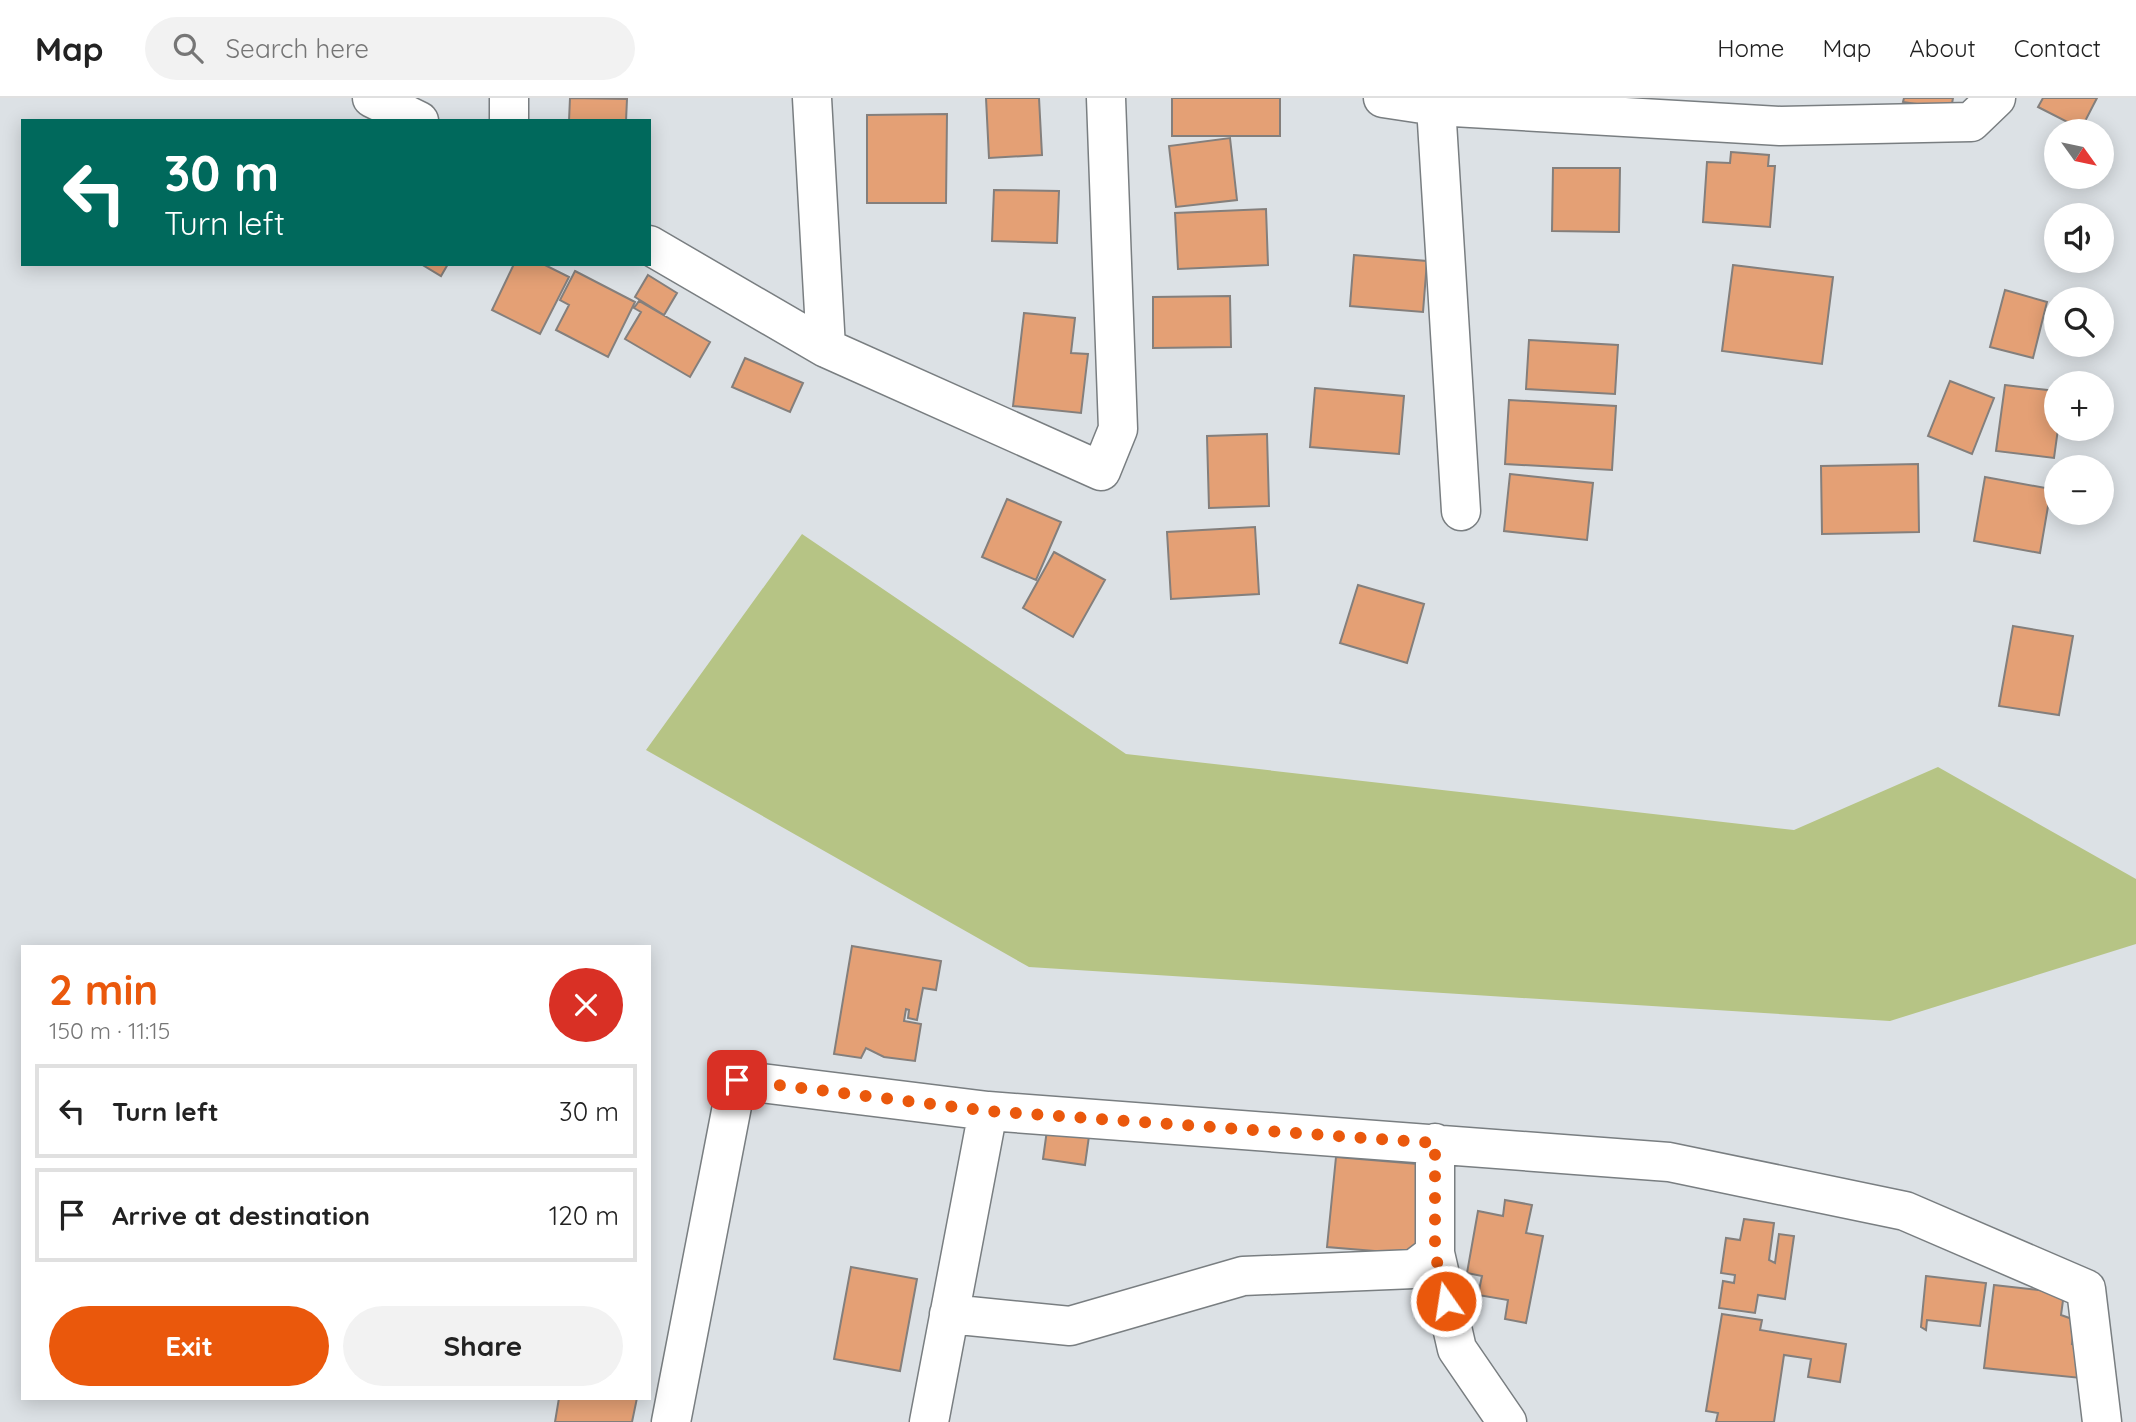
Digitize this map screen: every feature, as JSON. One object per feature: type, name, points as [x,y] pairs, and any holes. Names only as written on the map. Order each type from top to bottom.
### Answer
[{"type":"street","points":[[372,98],[415,119]]},
{"type":"street","points":[[509,98],[509,119]]},
{"type":"street","points":[[812,98],[826,348]]},
{"type":"street","points":[[651,246],[826,348],[1101,471],[1118,429],[1106,98]]},
{"type":"street","points":[[1383,98],[1436,106],[1780,126],[1971,122],[1996,98]]},
{"type":"street","points":[[1436,106],[1461,511]]},
{"type":"street","points":[[671,1422],[737,1080],[988,1111],[1669,1162],[1905,1211],[2086,1289],[2102,1422]]},
{"type":"street","points":[[929,1422],[988,1111]]},
{"type":"street","points":[[1435,1143],[1435,1253],[1457,1349],[1507,1422]]},
{"type":"street","points":[[949,1314],[1070,1325],[1242,1276],[1414,1269],[1435,1253]]},
{"type":"green space","points":[[802,534],[1126,754],[1794,830],[1938,767],[2136,879],[2136,944],[1890,1021],[1029,967],[646,750]]},
{"type":"building","points":[[570,98],[627,99],[626,119],[569,119]]},
{"type":"building","points":[[986,98],[1039,98],[1042,155],[989,158]]},
{"type":"building","points":[[1172,98],[1280,98],[1280,136],[1172,136]]},
{"type":"building","points":[[1904,98],[1953,98],[1951,109],[1903,102]]},
{"type":"building","points":[[2043,98],[2097,98],[2086,119],[2061,119],[2038,107]]},
{"type":"building","points":[[947,114],[946,203],[867,203],[867,115]]},
{"type":"building","points":[[1230,138],[1237,200],[1176,207],[1169,146]]},
{"type":"building","points":[[1731,152],[1769,155],[1768,166],[1775,166],[1770,227],[1703,222],[1707,162],[1730,163]]},
{"type":"building","points":[[1553,168],[1620,168],[1619,232],[1552,231]]},
{"type":"building","points":[[994,190],[1059,191],[1057,243],[992,241]]},
{"type":"building","points":[[1266,209],[1268,265],[1178,269],[1175,213]]},
{"type":"building","points":[[1354,255],[1427,261],[1423,312],[1350,306]]},
{"type":"building","points":[[1733,265],[1833,277],[1822,364],[1722,351]]},
{"type":"building","points":[[424,266],[447,266],[441,276]]},
{"type":"building","points":[[513,266],[547,266],[569,277],[540,334],[492,310]]},
{"type":"building","points":[[575,271],[635,302],[608,357],[556,330],[569,305],[560,300]]},
{"type":"building","points":[[648,275],[677,293],[664,315],[635,297]]},
{"type":"building","points":[[2005,290],[2044,301],[2044,314],[2033,358],[1990,347]]},
{"type":"building","points":[[1230,296],[1231,347],[1153,348],[1153,297]]},
{"type":"building","points":[[639,301],[710,342],[690,377],[625,339],[641,312],[634,308]]},
{"type":"building","points":[[1024,313],[1075,318],[1071,353],[1088,354],[1081,413],[1013,406]]},
{"type":"building","points":[[1529,340],[1618,345],[1615,394],[1526,389]]},
{"type":"building","points":[[745,358],[803,383],[790,412],[732,387]]},
{"type":"building","points":[[1950,381],[1994,398],[1972,454],[1928,436]]},
{"type":"building","points":[[2005,385],[2044,390],[2044,441],[2056,441],[2054,455],[2044,457],[1996,451]]},
{"type":"building","points":[[1315,388],[1404,396],[1399,454],[1310,447]]},
{"type":"building","points":[[1509,400],[1616,406],[1612,470],[1505,464]]},
{"type":"building","points":[[1267,434],[1269,506],[1209,508],[1207,436]]},
{"type":"building","points":[[1918,464],[1919,532],[1822,534],[1821,466]]},
{"type":"building","points":[[1510,474],[1593,483],[1587,540],[1504,531]]},
{"type":"building","points":[[1985,477],[2044,488],[2045,525],[2040,553],[1974,541]]},
{"type":"building","points":[[1007,499],[1061,522],[1036,580],[982,557]]},
{"type":"building","points":[[1255,527],[1259,594],[1171,599],[1167,532]]},
{"type":"building","points":[[1054,552],[1105,580],[1073,637],[1023,608]]},
{"type":"building","points":[[1358,585],[1424,604],[1407,663],[1340,643]]},
{"type":"building","points":[[2013,626],[2073,636],[2059,715],[1999,706]]},
{"type":"building","points":[[852,946],[941,961],[936,990],[923,988],[917,1020],[908,1018],[909,1010],[906,1009],[904,1021],[921,1024],[915,1061],[884,1057],[866,1048],[861,1058],[834,1054]]},
{"type":"building","points":[[1047,1130],[1089,1136],[1085,1165],[1043,1159]]},
{"type":"building","points":[[1336,1157],[1430,1165],[1422,1255],[1327,1247]]},
{"type":"building","points":[[1505,1200],[1532,1205],[1526,1233],[1543,1236],[1526,1323],[1505,1319],[1508,1300],[1478,1295],[1482,1276],[1467,1273],[1478,1211],[1503,1216]]},
{"type":"building","points":[[1744,1219],[1774,1223],[1769,1260],[1775,1263],[1779,1234],[1794,1236],[1785,1299],[1758,1295],[1755,1313],[1719,1308],[1723,1281],[1734,1283],[1735,1275],[1721,1273],[1726,1238],[1740,1240]]},
{"type":"building","points":[[851,1267],[917,1279],[900,1371],[834,1359]]},
{"type":"building","points":[[1926,1276],[1986,1283],[1980,1326],[1927,1320],[1926,1330],[1921,1327]]},
{"type":"building","points":[[1994,1285],[2064,1293],[2061,1315],[2075,1320],[2072,1344],[2085,1345],[2081,1378],[1984,1368]]},
{"type":"building","points":[[1722,1314],[1762,1320],[1760,1330],[1846,1344],[1840,1382],[1808,1377],[1811,1359],[1784,1355],[1774,1422],[1716,1422],[1718,1413],[1706,1411]]},
{"type":"building","points":[[559,1400],[637,1400],[632,1422],[555,1422]]},
{"type":"route","points":[[737,1080],[988,1111],[1435,1143],[1435,1253],[1446,1301]]}]
